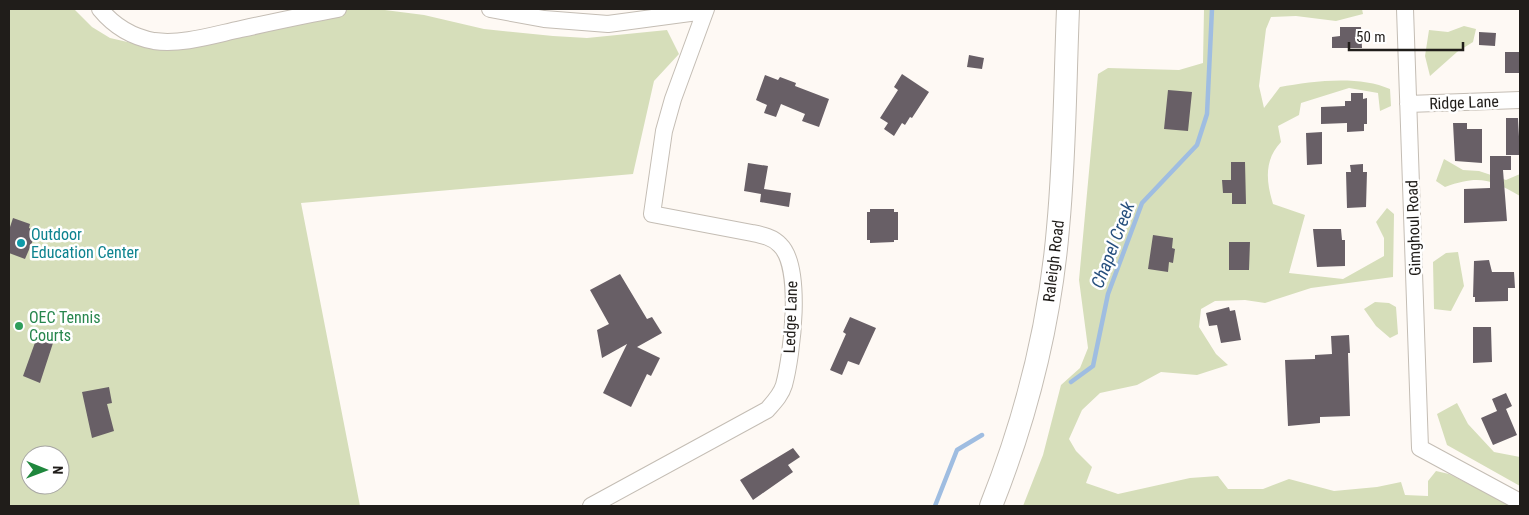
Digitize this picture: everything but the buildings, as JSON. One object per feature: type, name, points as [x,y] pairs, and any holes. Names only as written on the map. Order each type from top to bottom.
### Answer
[{"type":"main road","name":"Raleigh Road","points":[[991,506],[1006,468],[1025,404],[1040,346],[1049,293],[1058,228],[1068,9]]},
{"type":"street","points":[[100,9],[117,27],[130,34],[156,41],[171,41],[212,35],[338,9]]},
{"type":"street","points":[[490,9],[544,19],[608,24],[706,10]]},
{"type":"street","name":"Gimghoul Road","points":[[1405,9],[1420,448],[1520,502]]},
{"type":"street","name":"Ledge Lane","points":[[591,506],[767,410],[778,398],[784,386],[791,343],[793,283],[790,261],[781,245],[760,234],[652,214],[664,131],[673,99],[706,10]]},
{"type":"street","name":"Ridge Lane","points":[[1408,104],[1520,100]]},
{"type":"green space","points":[[9,9],[74,9],[92,27],[110,38],[145,46],[346,9],[377,9],[424,15],[484,29],[553,36],[587,38],[667,30],[679,54],[654,81],[633,174],[301,203],[360,506],[9,506]]},
{"type":"green space","points":[[1204,9],[1362,9],[1363,14],[1336,21],[1296,16],[1271,17],[1266,29],[1259,86],[1264,108],[1280,87],[1335,80],[1364,82],[1390,89],[1391,106],[1380,111],[1378,93],[1349,88],[1301,103],[1299,115],[1278,126],[1281,142],[1275,149],[1269,163],[1268,179],[1273,204],[1305,215],[1289,273],[1343,279],[1384,256],[1384,238],[1376,222],[1387,208],[1394,214],[1393,277],[1311,288],[1265,303],[1245,300],[1215,301],[1201,309],[1199,327],[1216,354],[1228,365],[1197,375],[1161,372],[1137,385],[1100,393],[1082,410],[1069,439],[1076,451],[1092,467],[1086,483],[1118,494],[1190,478],[1218,476],[1228,489],[1263,489],[1289,479],[1334,491],[1377,487],[1401,482],[1405,495],[1428,496],[1428,481],[1436,471],[1449,474],[1513,506],[1023,506],[1043,455],[1061,385],[1080,368],[1088,348],[1079,280],[1098,74],[1108,68],[1179,70],[1203,63]]},
{"type":"green space","points":[[1464,26],[1476,29],[1473,42],[1457,52],[1430,76],[1425,56],[1429,30],[1448,32]]},
{"type":"green space","points":[[1444,159],[1463,170],[1479,171],[1506,180],[1520,174],[1520,196],[1492,183],[1476,180],[1445,187],[1436,181]]},
{"type":"green space","points":[[1458,252],[1464,286],[1451,311],[1434,309],[1433,262],[1446,253]]},
{"type":"green space","points":[[1375,302],[1389,303],[1396,307],[1398,334],[1390,338],[1376,326],[1364,309]]},
{"type":"green space","points":[[1457,403],[1468,424],[1494,452],[1520,457],[1520,486],[1447,445],[1437,414]]},
{"type":"waterway","name":"Chapel Creek","points":[[1071,382],[1093,366],[1108,294],[1142,203],[1197,145],[1207,114],[1212,9]]},
{"type":"waterway","name":"Chapel Creek","points":[[935,506],[957,450],[982,435]]},
{"type":"place","name":"Outdoor Education Center","points":[[21,243]]},
{"type":"place","name":"OEC Tennis Courts","points":[[19,326]]}]
